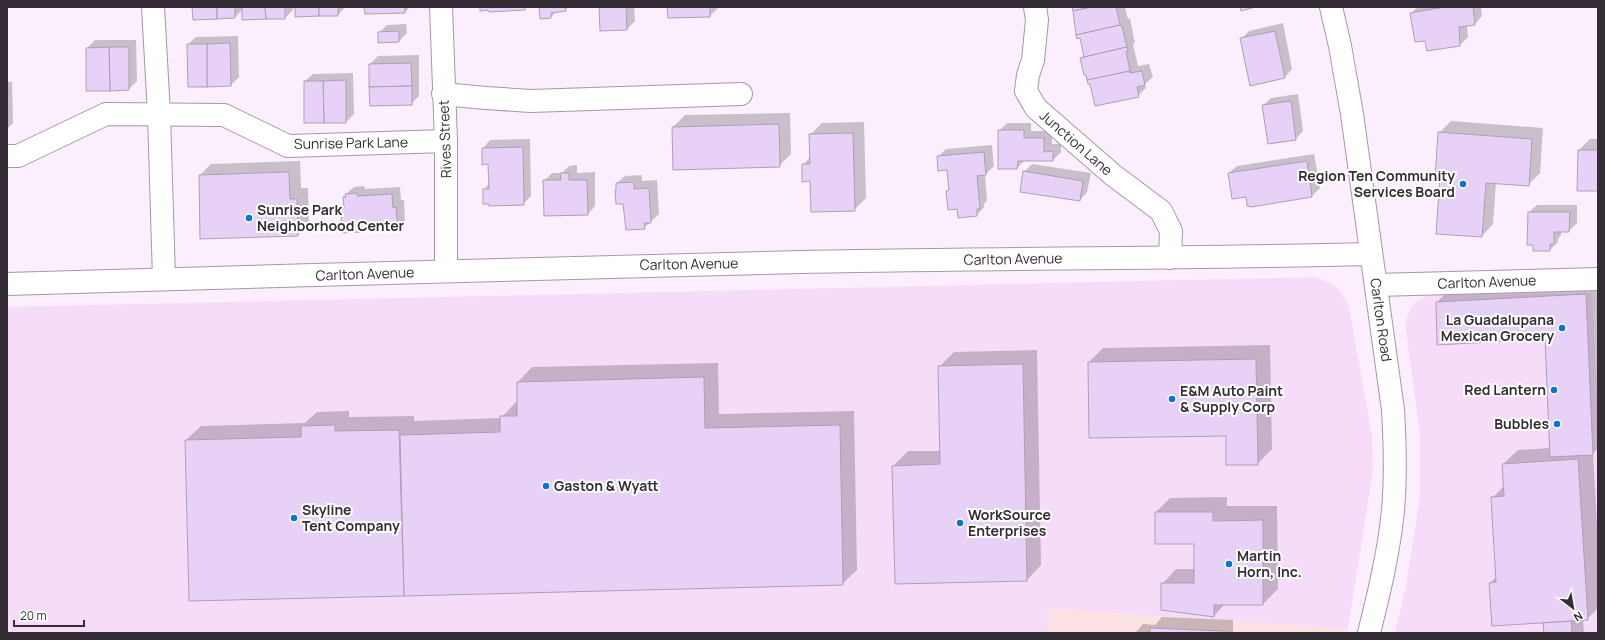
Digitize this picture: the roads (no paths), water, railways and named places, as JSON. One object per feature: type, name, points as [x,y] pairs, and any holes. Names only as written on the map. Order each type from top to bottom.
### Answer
[{"type":"street","points":[[153,7],[159,114],[164,279]]},
{"type":"street","name":"Rives Street","points":[[441,7],[446,141],[446,271]]},
{"type":"street","name":"Junction Lane","points":[[1035,7],[1037,20],[1033,60],[1028,75],[1026,91],[1036,108],[1113,175],[1161,211],[1171,231],[1170,258]]},
{"type":"street","name":"Carlton Road","points":[[1331,7],[1340,46],[1350,106],[1393,403],[1395,457],[1392,518],[1383,572],[1369,633]]},
{"type":"street","points":[[444,94],[531,100],[741,94]]},
{"type":"street","name":"Sunrise Park Lane","points":[[7,156],[18,156],[106,114],[224,115],[288,146],[446,141]]},
{"type":"street","name":"Carlton Avenue","points":[[7,284],[799,262],[1371,254]]},
{"type":"street","name":"Carlton Avenue","points":[[1376,285],[1598,279]]},
{"type":"place","name":"Region Ten Community Services Board","points":[[1463,184]]},
{"type":"place","name":"Sunrise Park Neighborhood Center","points":[[249,218]]},
{"type":"place","name":"La Guadalupana Mexican Grocery","points":[[1562,328]]},
{"type":"place","name":"Red Lantern","points":[[1554,390]]},
{"type":"place","name":"E&M Auto Paint & Supply Corp","points":[[1172,399]]},
{"type":"place","name":"Bubbles","points":[[1557,424]]},
{"type":"place","name":"Gaston & Wyatt","points":[[546,486]]},
{"type":"place","name":"Skyline Tent Company","points":[[294,518]]},
{"type":"place","name":"WorkSource Enterprises","points":[[960,523]]},
{"type":"place","name":"Martin Horn, Inc.","points":[[1229,564]]}]
